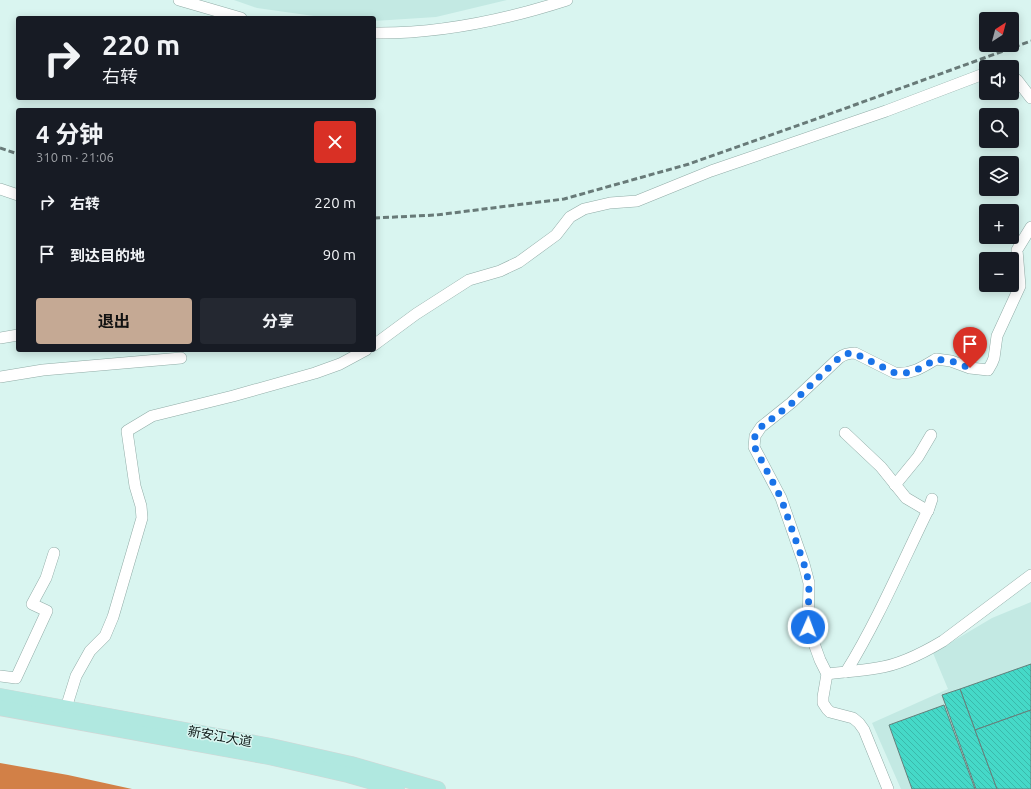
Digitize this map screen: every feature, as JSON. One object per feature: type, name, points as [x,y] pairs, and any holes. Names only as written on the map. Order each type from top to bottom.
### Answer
[{"type":"main road","name":"新安江大道","points":[[0,696],[311,754],[438,789]]},
{"type":"main road","name":"新安江大道","points":[[0,708],[269,757],[348,775],[397,789]]},
{"type":"street","points":[[179,0],[234,16]]},
{"type":"street","points":[[376,33],[415,32],[454,28],[513,16],[567,0]]},
{"type":"street","points":[[376,344],[416,314],[469,280],[500,271],[519,262],[556,235],[570,217],[584,209],[610,203],[637,201],[711,171],[886,111],[979,76]]},
{"type":"street","points":[[1019,83],[1031,98]]},
{"type":"street","points":[[0,189],[16,194]]},
{"type":"street","points":[[888,789],[864,730],[859,723],[849,716],[830,712],[824,706],[822,697],[827,674],[820,660],[808,627],[809,583],[781,498],[754,446],[755,436],[761,427],[791,404],[839,358],[849,353],[854,353],[895,373],[901,374],[922,368],[936,359],[951,361],[970,368],[988,370],[994,358],[997,336],[1020,286],[1017,250],[1031,227]]},
{"type":"street","points":[[0,338],[16,335]]},
{"type":"street","points":[[66,708],[76,676],[90,651],[108,631],[142,518],[141,506],[135,486],[127,431],[152,416],[233,396],[315,373],[340,364],[362,352]]},
{"type":"street","points":[[0,377],[147,356],[181,358]]},
{"type":"street","points":[[845,433],[880,468],[906,498],[928,511]]},
{"type":"street","points":[[895,485],[918,457],[931,435]]},
{"type":"street","points":[[846,672],[862,646],[895,580],[928,511],[932,499]]},
{"type":"street","points":[[0,676],[16,678],[47,611],[32,604],[46,578],[54,553]]},
{"type":"street","points":[[827,674],[878,668],[904,660],[931,648],[944,641],[1031,575]]},
{"type":"shaded area","points":[[234,0],[507,0],[436,17],[376,21],[376,16],[314,16],[257,8]]},
{"type":"shaded area","points":[[1031,602],[1031,789],[901,789],[872,723],[948,689],[933,653],[992,618]]},
{"type":"shaded area","points":[[0,763],[68,775],[132,789],[0,789]]},
{"type":"building","points":[[1031,664],[1031,710],[975,730],[960,689]]},
{"type":"building","points":[[960,689],[997,789],[976,789],[942,695]]},
{"type":"building","points":[[944,705],[975,789],[912,789],[889,725]]},
{"type":"building","points":[[1031,710],[1031,789],[997,789],[975,730]]},
{"type":"railway","points":[[376,218],[436,215],[564,199],[689,164],[1031,41]]},
{"type":"railway","points":[[0,148],[16,153]]},
{"type":"route","points":[[808,627],[809,583],[781,498],[754,446],[757,431],[765,423],[791,404],[839,358],[849,353],[854,353],[885,369],[901,374],[922,368],[936,359],[951,361],[970,368]]}]
